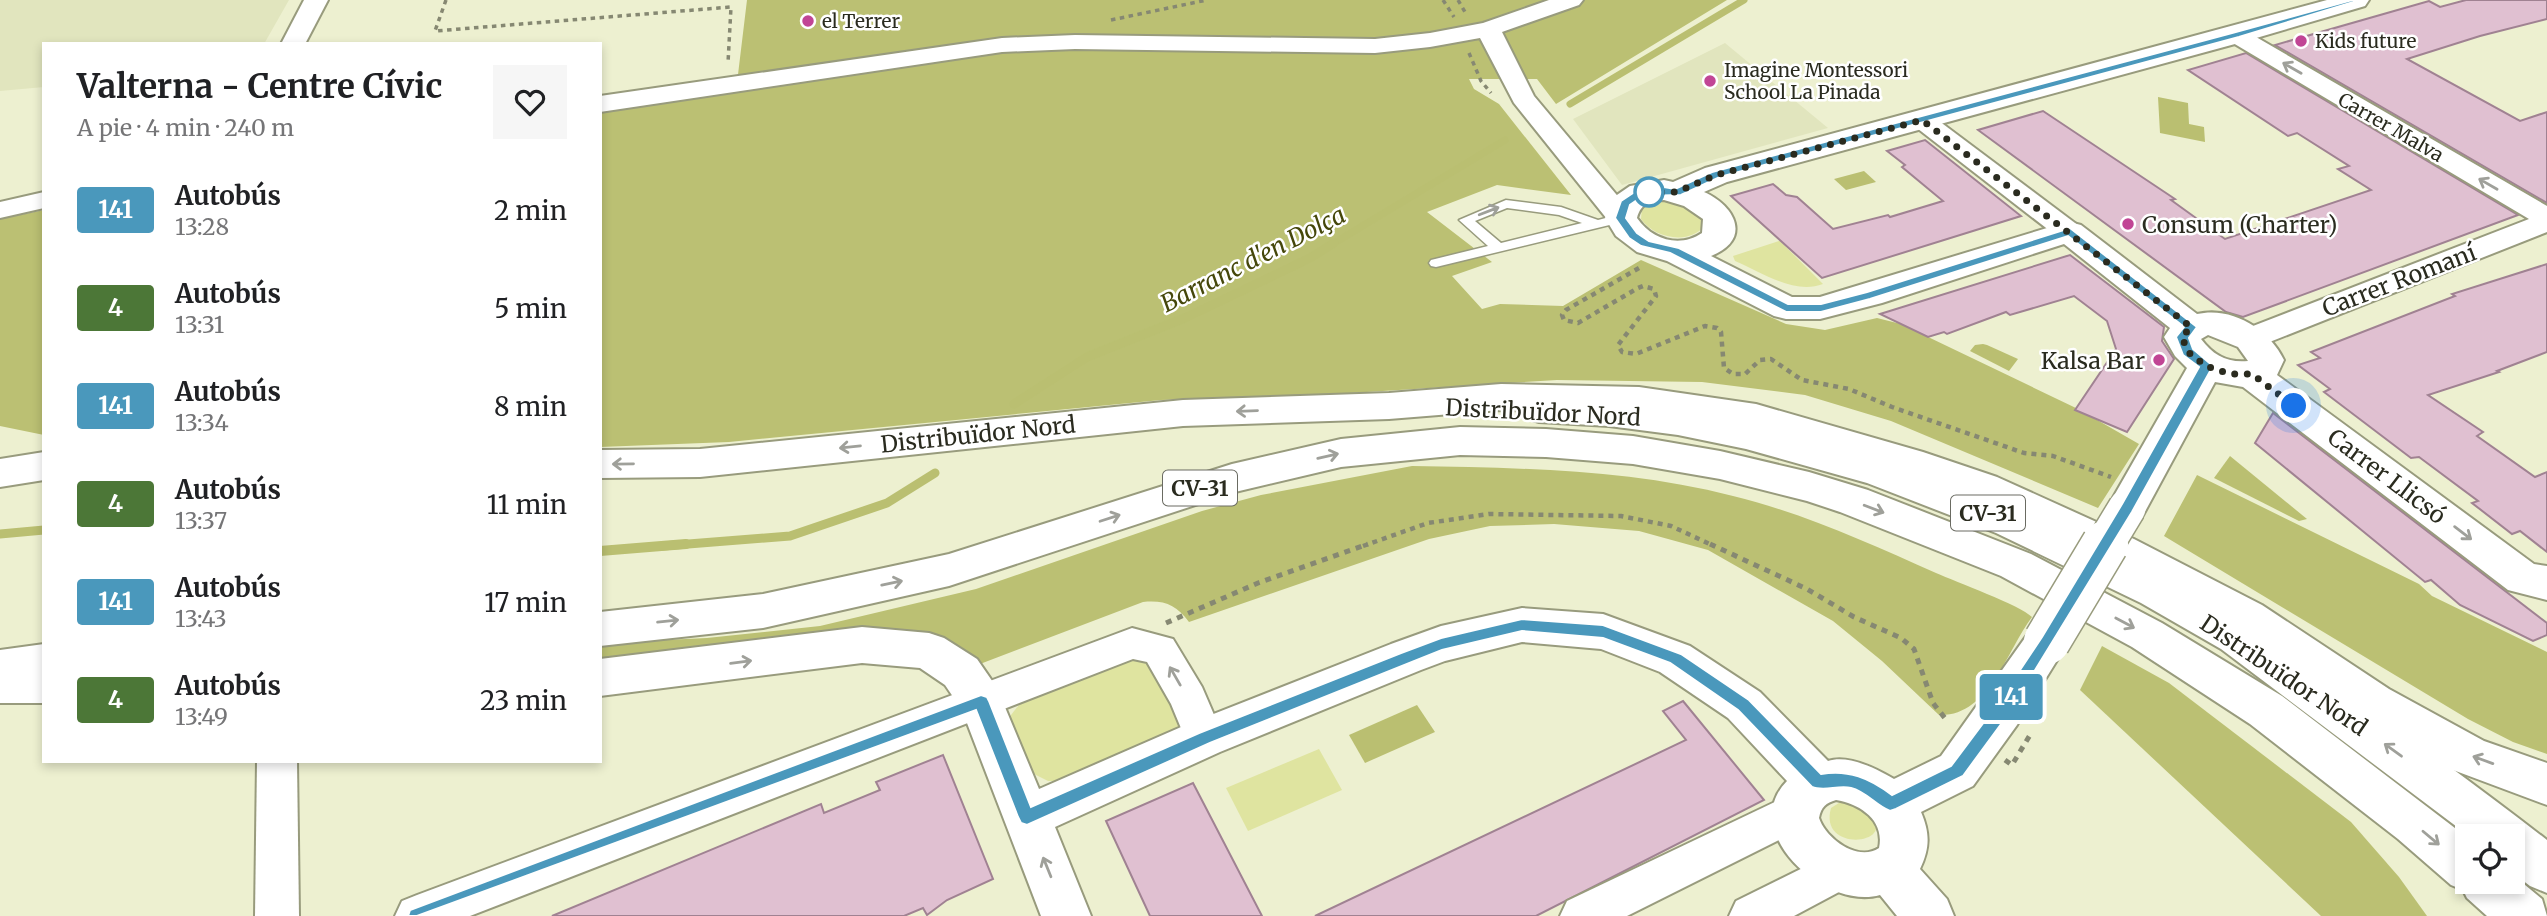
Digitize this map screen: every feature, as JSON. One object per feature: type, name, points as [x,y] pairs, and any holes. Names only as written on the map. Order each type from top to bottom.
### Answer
[{"type":"main road","points":[[1677,192],[1716,175],[2236,35],[2356,0]]},
{"type":"main road","points":[[1659,255],[1704,246],[1714,240],[1719,231],[1719,222],[1705,203],[1677,192],[1652,191],[1616,213],[1625,228],[1659,255],[1786,308],[1821,308],[1870,295],[2070,232],[2191,327]]},
{"type":"main road","points":[[2208,324],[2230,328],[2252,356],[2230,374],[2206,366],[2188,352],[2182,337],[2191,327],[2208,324]]},
{"type":"main road","name":"Carrer Llicsó","points":[[2252,356],[2535,581]]},
{"type":"main road","points":[[1890,804],[1995,754],[2047,641],[2133,499],[2206,366]]},
{"type":"main road","points":[[1389,406],[1501,397],[1639,400],[1756,417],[1923,466],[1983,487],[2120,550],[2247,617],[2373,702],[2469,756],[2547,783]]},
{"type":"main road","name":"Distribuïdor Nord","points":[[602,464],[700,463],[1183,413],[1389,406],[1571,410],[1661,419],[1771,441],[1858,465],[2007,520],[2118,572],[2235,636],[2425,772],[2490,824]]},
{"type":"main road","name":"Distribuïdor Nord","points":[[602,629],[763,611],[949,570],[1232,478],[1341,453],[1460,441],[1546,443],[1633,450],[1720,465],[1810,486],[2016,565],[2147,635],[2266,710],[2340,765],[2455,858]]},
{"type":"main road","points":[[0,445],[42,450]]},
{"type":"main road","points":[[0,472],[42,466]]},
{"type":"main road","points":[[1027,817],[1205,738],[1441,644],[1522,625],[1603,632],[1675,659],[1744,705],[1807,796],[1800,835],[1811,851],[1826,864],[1864,876],[1889,869],[1904,853],[1906,837],[1901,820],[1890,804],[1873,790],[1856,782],[1836,779],[1807,796]]},
{"type":"main road","points":[[0,645],[42,643]]},
{"type":"main road","points":[[602,678],[862,645],[929,650],[961,672],[981,701],[1066,916]]},
{"type":"main road","points":[[0,668],[42,662]]},
{"type":"main road","points":[[0,684],[42,684]]},
{"type":"main road","points":[[2525,853],[2547,870]]},
{"type":"main road","points":[[1889,869],[1929,916]]},
{"type":"main road","points":[[2498,894],[2524,916]]},
{"type":"street","points":[[294,42],[316,0]]},
{"type":"street","points":[[602,104],[1002,45],[1075,42],[1375,46],[1430,40],[1488,29],[1571,0]]},
{"type":"street","points":[[1488,29],[1523,98],[1616,213]]},
{"type":"street","name":"Carrer Malva","points":[[2236,35],[2547,220]]},
{"type":"street","points":[[1922,120],[2070,232]]},
{"type":"street","points":[[0,210],[42,200]]},
{"type":"street","name":"Carrer Romaní","points":[[2252,356],[2547,220]]},
{"type":"street","points":[[434,913],[1132,643],[1160,650],[1188,699],[1205,738]]},
{"type":"street","points":[[277,763],[277,916]]},
{"type":"street","points":[[1583,916],[1807,796]]},
{"type":"street","points":[[1751,916],[1839,870]]},
{"type":"lane","points":[[1499,248],[1466,220],[1506,204],[1561,211],[1616,213]]},
{"type":"lane","points":[[1436,262],[1499,248],[1616,213]]},
{"type":"path","points":[[446,0],[435,31],[731,7]]},
{"type":"path","points":[[726,85],[732,0]]},
{"type":"path","points":[[1111,20],[1207,0]]},
{"type":"path","points":[[1659,255],[1566,310],[1562,314],[1564,320],[1578,323],[1637,288],[1649,286],[1654,289],[1656,296],[1618,345],[1622,352],[1636,354],[1705,326],[1712,326],[1721,332],[1724,368],[1733,374],[1745,374],[1760,360],[1771,359],[1802,380],[1849,388],[1892,408],[2024,453],[2063,458],[2133,499]]},
{"type":"path","points":[[1132,643],[1172,620],[1258,583],[1428,523],[1489,514],[1620,516],[1671,526],[1807,589],[1854,617],[1901,638],[1914,649],[1933,703],[1950,724],[1995,754]]},
{"type":"shaded area","points":[[0,0],[289,0],[265,42],[42,42],[42,87],[0,91]]},
{"type":"shaded area","points":[[747,0],[1727,0],[1556,104],[1537,79],[1469,79],[1474,89],[1499,104],[1571,195],[1497,185],[1427,212],[1492,262],[1452,276],[1482,309],[1500,304],[1563,306],[1641,260],[1786,324],[1825,330],[1877,318],[1901,324],[2078,409],[2139,444],[2098,508],[1891,421],[1805,395],[1702,382],[1557,380],[1351,393],[1161,400],[729,442],[602,447],[602,111],[736,91]]},
{"type":"shaded area","name":"Imagine Montessori School La Pinada","points":[[1725,43],[1828,128],[1622,185],[1573,119]]},
{"type":"shaded area","points":[[2158,97],[2188,103],[2189,124],[2204,127],[2205,142],[2160,133]]},
{"type":"shaded area","points":[[1864,171],[1876,182],[1846,190],[1834,179]]},
{"type":"shaded area","points":[[1665,198],[1701,212],[1705,225],[1690,236],[1672,237],[1654,231],[1641,219],[1642,207],[1648,202]]},
{"type":"shaded area","points":[[42,210],[42,435],[0,426],[0,219]]},
{"type":"shaded area","points":[[1780,241],[1823,284],[1801,287],[1789,284],[1735,261],[1733,256]]},
{"type":"shaded area","points":[[1983,344],[2018,359],[2009,371],[1970,351],[1975,345]]},
{"type":"shaded area","points":[[2230,456],[2307,519],[2299,521],[2214,478]]},
{"type":"shaded area","points":[[1412,466],[1533,469],[1654,480],[1733,496],[1785,511],[2002,600],[2032,617],[1984,694],[1956,713],[1939,715],[1882,661],[1833,621],[1708,550],[1639,531],[1554,524],[1490,526],[1429,539],[1189,622],[1169,605],[1143,602],[980,664],[949,647],[602,667],[602,643],[707,638],[820,626],[976,589],[1202,511],[1261,495]]},
{"type":"shaded area","points":[[2197,475],[2419,584],[2432,596],[2547,652],[2547,754],[2513,742],[2468,719],[2164,536]]},
{"type":"shaded area","points":[[2102,646],[2169,683],[2351,822],[2399,877],[2427,916],[2321,916],[2080,690]]},
{"type":"shaded area","points":[[1127,657],[1149,659],[1181,722],[1172,736],[1061,781],[1048,781],[1032,773],[1010,723],[1011,715],[1022,701]]},
{"type":"shaded area","points":[[1417,705],[1435,732],[1365,763],[1349,735]]},
{"type":"shaded area","points":[[1319,749],[1342,790],[1248,831],[1226,788]]},
{"type":"shaded area","points":[[1842,801],[1857,805],[1870,815],[1876,825],[1874,833],[1867,838],[1856,840],[1836,833],[1830,823],[1831,808]]},
{"type":"building","points":[[2466,0],[2547,0],[2547,19],[2407,59],[2520,121],[2547,112],[2547,203],[2275,45],[2429,1],[2440,7]]},
{"type":"building","points":[[2246,53],[2518,215],[2243,317],[2226,312],[1978,130],[2043,111],[2175,199],[2171,200],[2225,239],[2371,190],[2338,169],[2349,166],[2297,133],[2288,136],[2188,70]]},
{"type":"building","points":[[1925,140],[2021,216],[1822,278],[1731,196],[1773,184],[1786,195],[1797,197],[1833,229],[1888,215],[1890,217],[1943,201],[1887,151]]},
{"type":"building","points":[[2070,255],[2164,327],[2162,341],[2174,359],[2127,432],[2075,410],[2116,349],[2107,321],[2074,296],[2010,315],[2006,312],[1947,334],[1944,332],[1928,337],[1880,314]]},
{"type":"building","points":[[2547,264],[2547,352],[2497,371],[2499,372],[2428,395],[2483,432],[2477,436],[2535,477],[2547,472],[2547,552],[2520,531],[2512,534],[2472,503],[2478,501],[2419,457],[2411,458],[2324,392],[2330,389],[2298,365],[2320,358],[2311,352],[2455,296],[2452,294]]},
{"type":"building","points":[[2273,413],[2547,623],[2547,635],[2533,641],[2460,605],[2431,580],[2425,582],[2255,443]]},
{"type":"building","points":[[1683,701],[1764,800],[1536,916],[1315,916],[1686,740],[1663,711]]},
{"type":"building","points":[[943,755],[993,879],[947,900],[927,915],[923,908],[904,916],[552,916],[821,804],[824,813],[880,790],[876,782]]},
{"type":"building","points":[[1193,783],[1262,916],[1150,916],[1106,821]]},
{"type":"waterway","name":"Barranc d'en Dolça","points":[[1570,104],[1744,0]]},
{"type":"waterway","name":"Barranc d'en Dolça","points":[[1331,245],[1505,140]]},
{"type":"waterway","name":"Barranc d'en Dolça","points":[[1014,404],[1087,357],[1187,317],[1310,258],[1334,243]]},
{"type":"waterway","name":"Barranc d'en Dolça","points":[[663,546],[790,536],[887,503],[935,473]]},
{"type":"waterway","name":"Barranc d'en Dolça","points":[[0,534],[42,530]]},
{"type":"waterway","name":"Barranc d'en Dolça","points":[[602,551],[686,544]]},
{"type":"bus line","name":"141","points":[[417,916],[981,701],[1027,817],[1205,738],[1406,657],[1441,644],[1522,625],[1603,632],[1675,659],[1744,705],[1818,782],[1836,779],[1856,782],[1873,790],[1890,804],[1957,771],[2047,641],[2127,508],[2206,366],[2188,352],[2182,337],[2191,327],[2070,232],[1870,295],[1821,308],[1786,308],[1674,251],[1645,243],[1633,236],[1625,228],[1621,218],[1625,204],[1640,193],[1664,190],[1677,192],[1716,175],[2236,35],[2355,0]]},
{"type":"place","name":"el Terrer","points":[[808,21]]},
{"type":"place","name":"Kids future","points":[[2301,41]]},
{"type":"place","name":"Imagine Montessori School La Pinada","points":[[1710,81]]},
{"type":"place","name":"Consum (Charter)","points":[[2128,224]]},
{"type":"place","name":"Kalsa Bar","points":[[2159,360]]},
{"type":"route","points":[[1649,192],[1677,192],[1716,175],[1922,120],[2191,327],[2182,337],[2188,352],[2206,366],[2230,374],[2252,374],[2294,406]]}]
